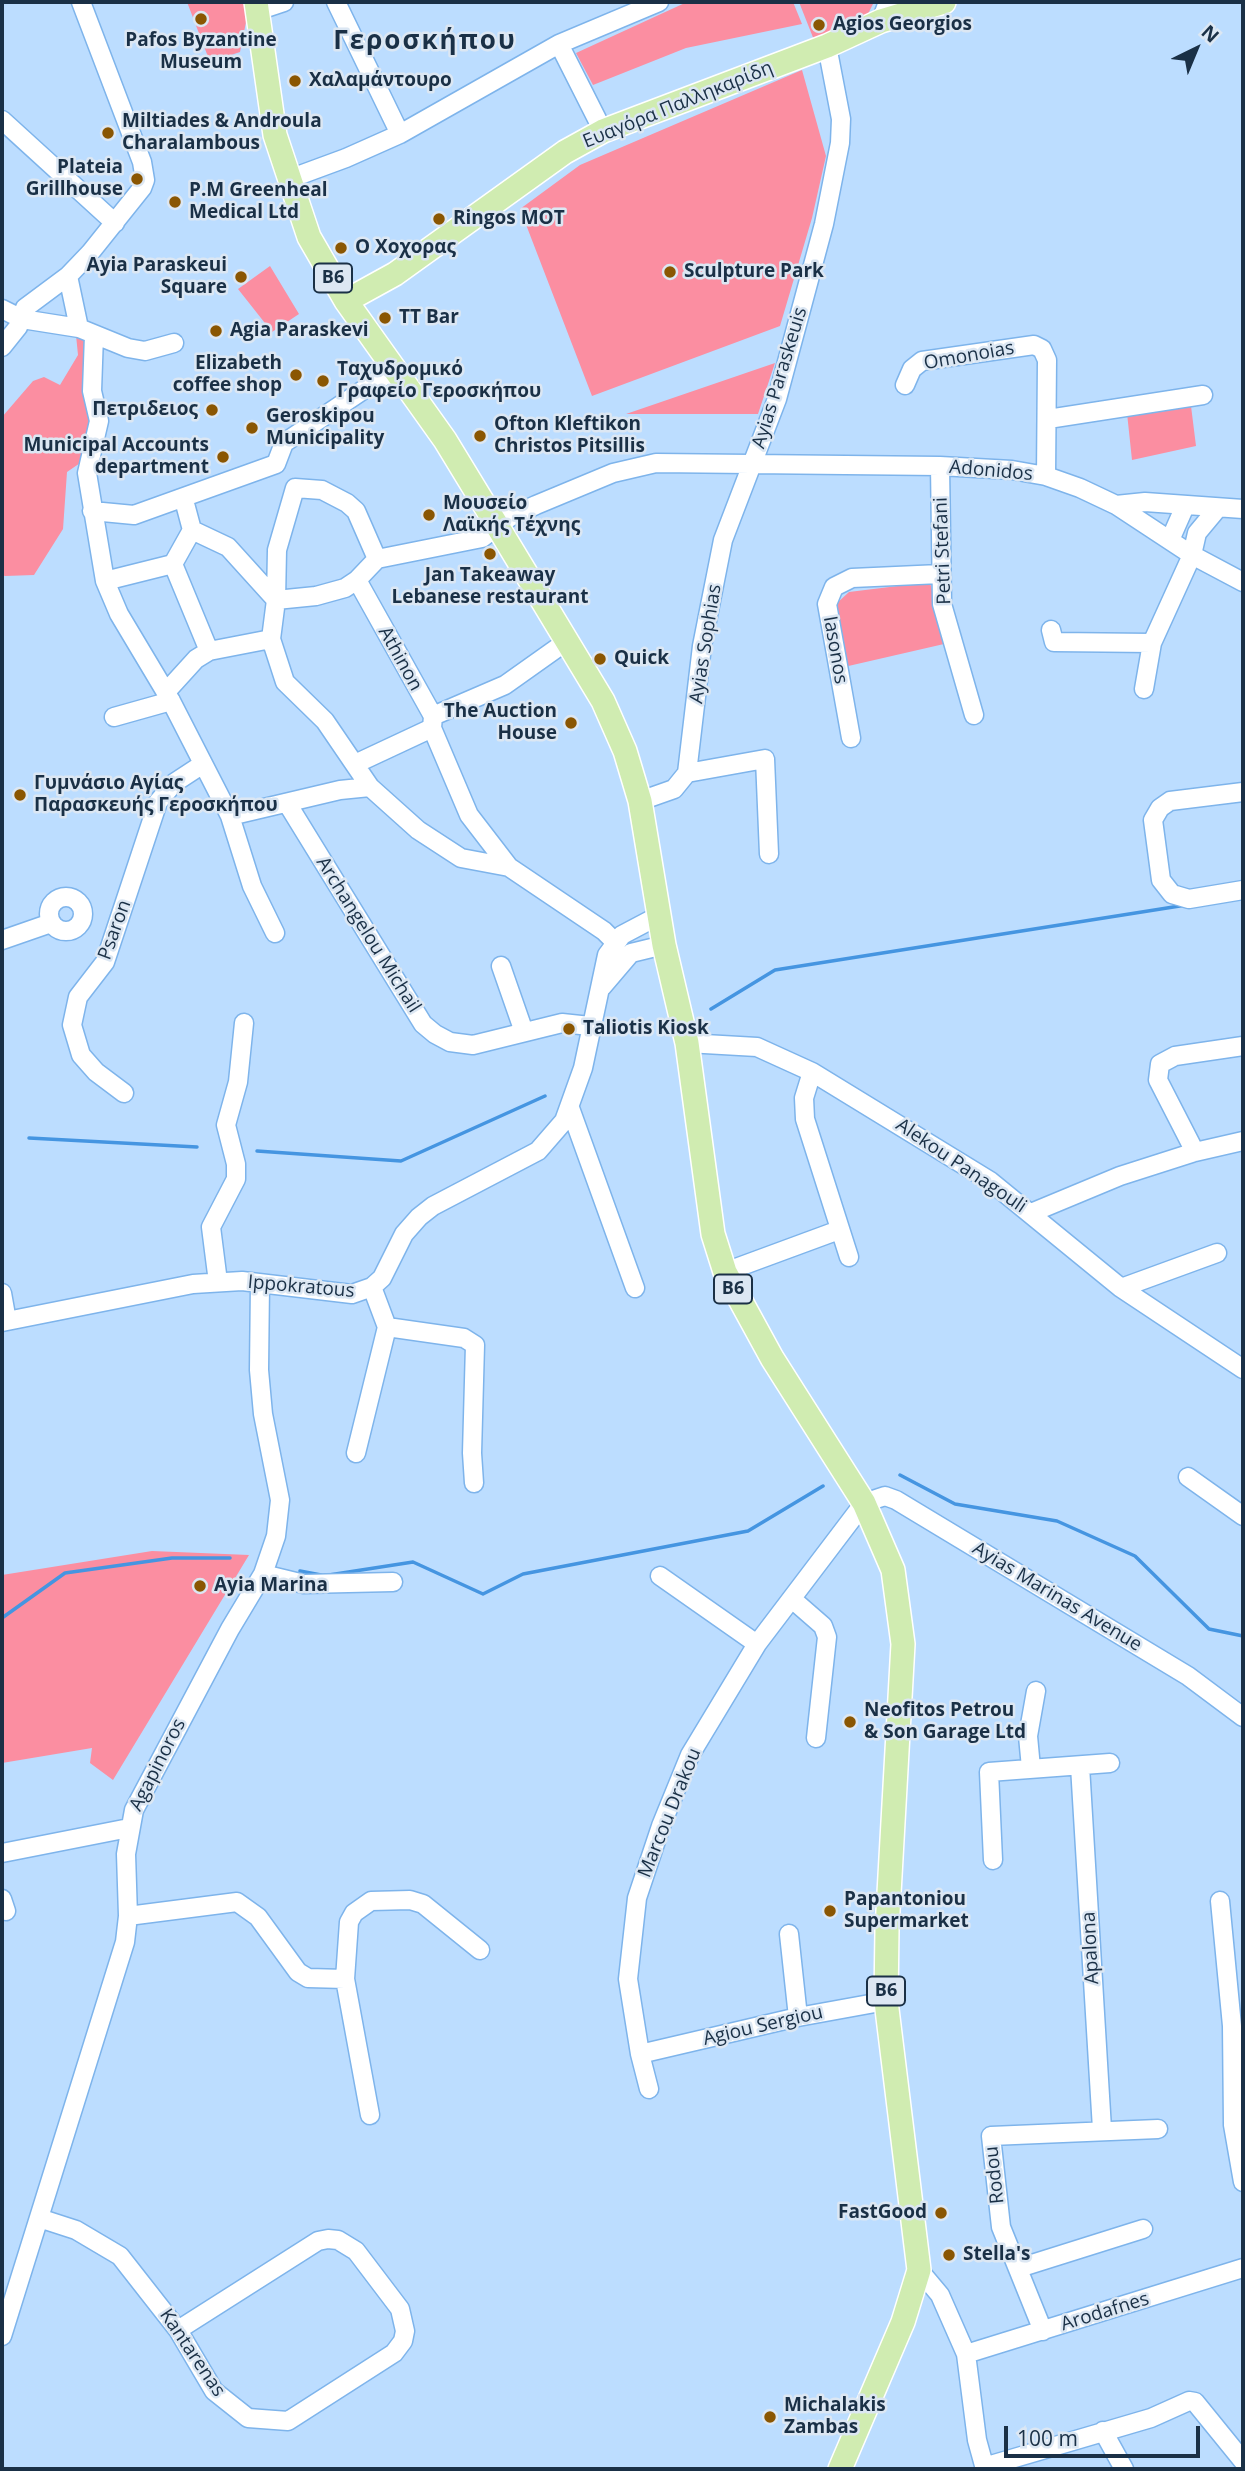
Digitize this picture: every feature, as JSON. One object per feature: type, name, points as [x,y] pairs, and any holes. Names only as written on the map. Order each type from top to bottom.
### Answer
[{"type":"main road","name":"Ευαγόρα Παλληκαρίδη","points":[[346,301],[395,274],[565,152],[603,131],[827,46],[884,11],[944,2]]},
{"type":"main road","name":"B6","points":[[256,7],[275,135],[309,237],[346,301],[444,440],[498,527],[603,701],[625,751],[640,801],[658,916],[687,1043],[713,1234],[724,1272],[772,1358],[864,1503],[893,1570],[903,1644],[887,1929],[886,2001],[919,2270],[903,2322],[841,2469]]},
{"type":"street","points":[[2,347],[31,302],[68,276],[115,223],[142,188],[145,180],[142,162],[81,2]]},
{"type":"street","points":[[256,7],[284,2]]},
{"type":"street","points":[[336,2],[400,134]]},
{"type":"street","points":[[289,179],[400,134],[559,44],[659,2]]},
{"type":"street","points":[[559,44],[603,131]]},
{"type":"street","name":"Ayias Paraskeuis","points":[[754,464],[777,399],[824,224],[840,143],[841,119],[827,46]]},
{"type":"street","points":[[2,120],[115,223]]},
{"type":"street","points":[[68,276],[86,331],[92,391],[99,421],[87,473],[105,581],[119,614],[168,697],[230,816],[253,886],[275,933]]},
{"type":"street","points":[[2,309],[22,319],[86,331],[145,351],[174,343]]},
{"type":"street","points":[[776,341],[794,335]]},
{"type":"street","name":"Omonoias","points":[[905,386],[912,369],[922,361],[1034,345],[1042,349],[1047,360],[1046,476]]},
{"type":"street","points":[[92,511],[134,515],[184,500],[276,464],[284,443],[393,370]]},
{"type":"street","points":[[1048,419],[1203,395]]},
{"type":"street","name":"Adonidos","points":[[377,559],[482,538],[536,505],[613,473],[656,463],[940,467],[1012,470],[1046,476],[1116,505],[1192,555],[1243,582]]},
{"type":"street","points":[[276,464],[295,488],[321,490],[347,503],[356,511],[377,559],[358,580],[331,593],[276,600]]},
{"type":"street","name":"Ayias Sophias","points":[[687,773],[702,646],[723,540],[754,464]]},
{"type":"street","name":"Petri Stefani","points":[[940,467],[942,604],[974,715]]},
{"type":"street","points":[[295,488],[276,550],[276,600],[271,639],[285,682],[325,721],[370,787],[440,847],[461,858],[509,867],[611,938]]},
{"type":"street","points":[[105,581],[173,564],[192,530],[184,500]]},
{"type":"street","points":[[1116,505],[1145,502],[1243,509]]},
{"type":"street","points":[[1170,540],[1185,506]]},
{"type":"street","points":[[1144,689],[1152,643],[1192,555],[1197,533],[1217,509]]},
{"type":"street","points":[[192,530],[228,547],[276,600]]},
{"type":"street","points":[[173,564],[209,651]]},
{"type":"street","name":"Iasonos","points":[[852,738],[827,604],[834,587],[852,578],[940,575]]},
{"type":"street","name":"Athinon","points":[[358,580],[432,722],[469,815],[509,867]]},
{"type":"street","points":[[1051,630],[1054,642],[1152,643]]},
{"type":"street","points":[[114,717],[168,697],[196,659],[209,651],[271,639]]},
{"type":"street","points":[[355,764],[505,685],[567,641]]},
{"type":"street","points":[[640,801],[674,789],[687,773],[765,759],[769,854]]},
{"type":"street","name":"Psaron","points":[[124,1093],[96,1072],[81,1055],[72,1025],[78,997],[105,962],[158,802],[174,783],[203,764]]},
{"type":"street","points":[[230,816],[340,790],[370,787]]},
{"type":"street","points":[[1243,792],[1170,801],[1160,808],[1153,820],[1161,880],[1172,894],[1189,899],[1243,890]]},
{"type":"street","name":"Archangelou Michail","points":[[287,803],[423,1024],[435,1034],[461,1044],[497,1041],[562,1023],[590,1026]]},
{"type":"street","points":[[611,938],[658,916]]},
{"type":"street","points":[[611,938],[629,918]]},
{"type":"street","points":[[2,929],[50,919],[2,940]]},
{"type":"street","name":"Ippokratous","points":[[4,1321],[218,1282],[352,1294],[373,1287],[391,1262],[404,1234],[419,1217],[433,1206],[514,1166],[538,1151],[564,1121],[583,1068],[611,938]]},
{"type":"street","name":"Ippokratous","points":[[600,990],[631,953],[664,945]]},
{"type":"street","points":[[500,966],[524,1032]]},
{"type":"street","points":[[218,1282],[211,1227],[236,1180],[236,1164],[226,1125],[238,1082],[244,1023]]},
{"type":"street","name":"Alekou Panagouli","points":[[687,1043],[757,1047],[812,1072],[963,1162],[1031,1213],[1121,1288],[1243,1369]]},
{"type":"street","points":[[1195,1152],[1158,1080],[1160,1064],[1175,1056],[1243,1046]]},
{"type":"street","points":[[812,1072],[804,1098],[805,1119],[849,1257]]},
{"type":"street","points":[[570,1108],[635,1288]]},
{"type":"street","points":[[1031,1213],[1120,1176],[1195,1152],[1243,1141]]},
{"type":"street","points":[[724,1272],[839,1230]]},
{"type":"street","points":[[1121,1288],[1217,1253]]},
{"type":"street","name":"Agapinoros","points":[[2,2336],[125,1942],[129,1828],[134,1810],[263,1574],[276,1536],[280,1500],[263,1414],[259,1370],[260,1284]]},
{"type":"street","points":[[356,1452],[387,1327],[373,1287]]},
{"type":"street","points":[[2,1293],[4,1321]]},
{"type":"street","points":[[387,1327],[464,1338],[475,1345],[472,1453],[474,1483]]},
{"type":"street","points":[[1188,1477],[1243,1516]]},
{"type":"street","name":"Ayias Marinas Avenue","points":[[864,1503],[884,1496],[895,1500],[1188,1676],[1243,1717]]},
{"type":"street","name":"Marcou Drakou","points":[[649,2089],[640,2054],[628,1979],[637,1898],[661,1826],[690,1755],[757,1644],[864,1503]]},
{"type":"street","points":[[263,1574],[304,1584],[393,1583]]},
{"type":"street","points":[[660,1576],[757,1644]]},
{"type":"street","points":[[792,1599],[823,1626],[827,1637],[816,1738]]},
{"type":"street","points":[[1031,1768],[1027,1736],[1036,1692]]},
{"type":"street","points":[[993,1860],[989,1772],[1110,1763]]},
{"type":"street","name":"Apalona","points":[[1080,1766],[1102,2129]]},
{"type":"street","points":[[2,1853],[129,1828]]},
{"type":"street","points":[[370,2115],[345,1979],[349,1922],[354,1913],[371,1900],[410,1900],[423,1903],[480,1950]]},
{"type":"street","points":[[1220,1901],[1238,2025],[1233,2124],[1243,2182]]},
{"type":"street","points":[[128,1916],[237,1902],[258,1917],[298,1972],[308,1978],[345,1979]]},
{"type":"street","points":[[789,1934],[798,2017]]},
{"type":"street","name":"Agiou Sergiou","points":[[640,2054],[798,2017],[886,2001]]},
{"type":"street","name":"Rodou","points":[[1043,2331],[1001,2227],[991,2136],[1102,2129],[1158,2129]]},
{"type":"street","name":"Kantarenas","points":[[39,2218],[76,2231],[120,2256],[178,2330],[214,2392],[248,2418],[267,2422],[288,2421],[394,2353],[403,2341],[405,2331],[400,2309],[356,2251],[338,2240],[328,2239],[318,2241],[178,2330]]},
{"type":"street","points":[[1019,2269],[1143,2229]]},
{"type":"street","name":"Arodafnes","points":[[966,2354],[1243,2268]]},
{"type":"street","points":[[919,2270],[940,2295],[966,2354],[977,2440],[985,2468],[1151,2418],[1189,2401],[1195,2402],[1243,2461]]},
{"type":"street","points":[[1103,2431],[1124,2469]]},
{"type":"shaded area","points":[[187,2],[245,2],[246,22],[240,52],[210,62]]},
{"type":"shaded area","points":[[687,2],[793,2],[802,24],[686,48],[593,85],[576,53]]},
{"type":"shaded area","points":[[799,2],[874,2],[865,20],[814,40]]},
{"type":"shaded area","name":"Sculpture Park","points":[[802,70],[826,156],[812,218],[780,326],[592,396],[520,209],[580,165]]},
{"type":"shaded area","points":[[270,266],[299,314],[272,332],[238,289]]},
{"type":"shaded area","points":[[76,335],[85,337],[88,395],[96,415],[86,459],[67,472],[63,529],[34,575],[5,576],[2,575],[2,417],[33,381],[44,377],[60,385],[78,355]]},
{"type":"shaded area","points":[[775,363],[758,414],[626,414]]},
{"type":"shaded area","points":[[1191,406],[1196,446],[1132,460],[1127,413]]},
{"type":"shaded area","points":[[930,582],[944,644],[844,667],[836,604],[849,592]]},
{"type":"shaded area","points":[[152,1551],[249,1555],[113,1780],[90,1763],[92,1748],[2,1763],[2,1575]]},
{"type":"waterway","points":[[711,1009],[775,970],[1186,905]]},
{"type":"waterway","points":[[257,1151],[401,1161],[545,1096]]},
{"type":"waterway","points":[[29,1138],[197,1147]]},
{"type":"waterway","points":[[900,1475],[955,1504],[1057,1521],[1135,1556],[1209,1629],[1243,1636]]},
{"type":"waterway","points":[[329,1575],[413,1562],[483,1594],[523,1574],[748,1531],[823,1486]]},
{"type":"waterway","points":[[2,1618],[65,1573],[172,1558],[230,1558]]},
{"type":"waterway","points":[[300,1571],[321,1575]]},
{"type":"place","name":"Pafos Byzantine Museum","points":[[201,19]]},
{"type":"place","name":"Agios Georgios","points":[[819,25]]},
{"type":"place","name":"Χαλαμάντουρο","points":[[295,81]]},
{"type":"place","name":"Miltiades & Androula Charalambous","points":[[108,133]]},
{"type":"place","name":"Plateia Grillhouse","points":[[137,179]]},
{"type":"place","name":"P.M Greenheal Medical Ltd","points":[[175,202]]},
{"type":"place","name":"Ringos MOT","points":[[439,219]]},
{"type":"place","name":"Ο Χοχορας","points":[[341,248]]},
{"type":"place","name":"Sculpture Park","points":[[670,272]]},
{"type":"place","name":"Ayia Paraskeui Square","points":[[241,277]]},
{"type":"place","name":"TT Bar","points":[[385,318]]},
{"type":"place","name":"Agia Paraskevi","points":[[216,331]]},
{"type":"place","name":"Elizabeth coffee shop","points":[[296,375]]},
{"type":"place","name":"Ταχυδρομικό Γραφείο Γεροσκήπου","points":[[323,381]]},
{"type":"place","name":"Πετριδειος","points":[[212,410]]},
{"type":"place","name":"Geroskipou Municipality","points":[[252,428]]},
{"type":"place","name":"Ofton Kleftikon Christos Pitsillis","points":[[480,436]]},
{"type":"place","name":"Municipal Accounts department","points":[[223,457]]},
{"type":"place","name":"Μουσείο Λαϊκής Τέχνης","points":[[429,515]]},
{"type":"place","name":"Jan Takeaway Lebanese restaurant","points":[[490,554]]},
{"type":"place","name":"Quick","points":[[600,659]]},
{"type":"place","name":"The Auction House","points":[[571,723]]},
{"type":"place","name":"Γυμνάσιο Αγίας Παρασκευής Γεροσκήπου","points":[[20,795]]},
{"type":"place","name":"Taliotis Kiosk","points":[[569,1029]]},
{"type":"place","name":"Ayia Marina","points":[[200,1586]]},
{"type":"place","name":"Neofitos Petrou & Son Garage Ltd","points":[[850,1722]]},
{"type":"place","name":"Papantoniou Supermarket","points":[[830,1911]]},
{"type":"place","name":"FastGood","points":[[941,2213]]},
{"type":"place","name":"Stella's","points":[[949,2255]]},
{"type":"place","name":"Michalakis Zambas","points":[[770,2417]]},
{"type":"district","name":"Γεροσκήπου","points":[[425,42]]}]
